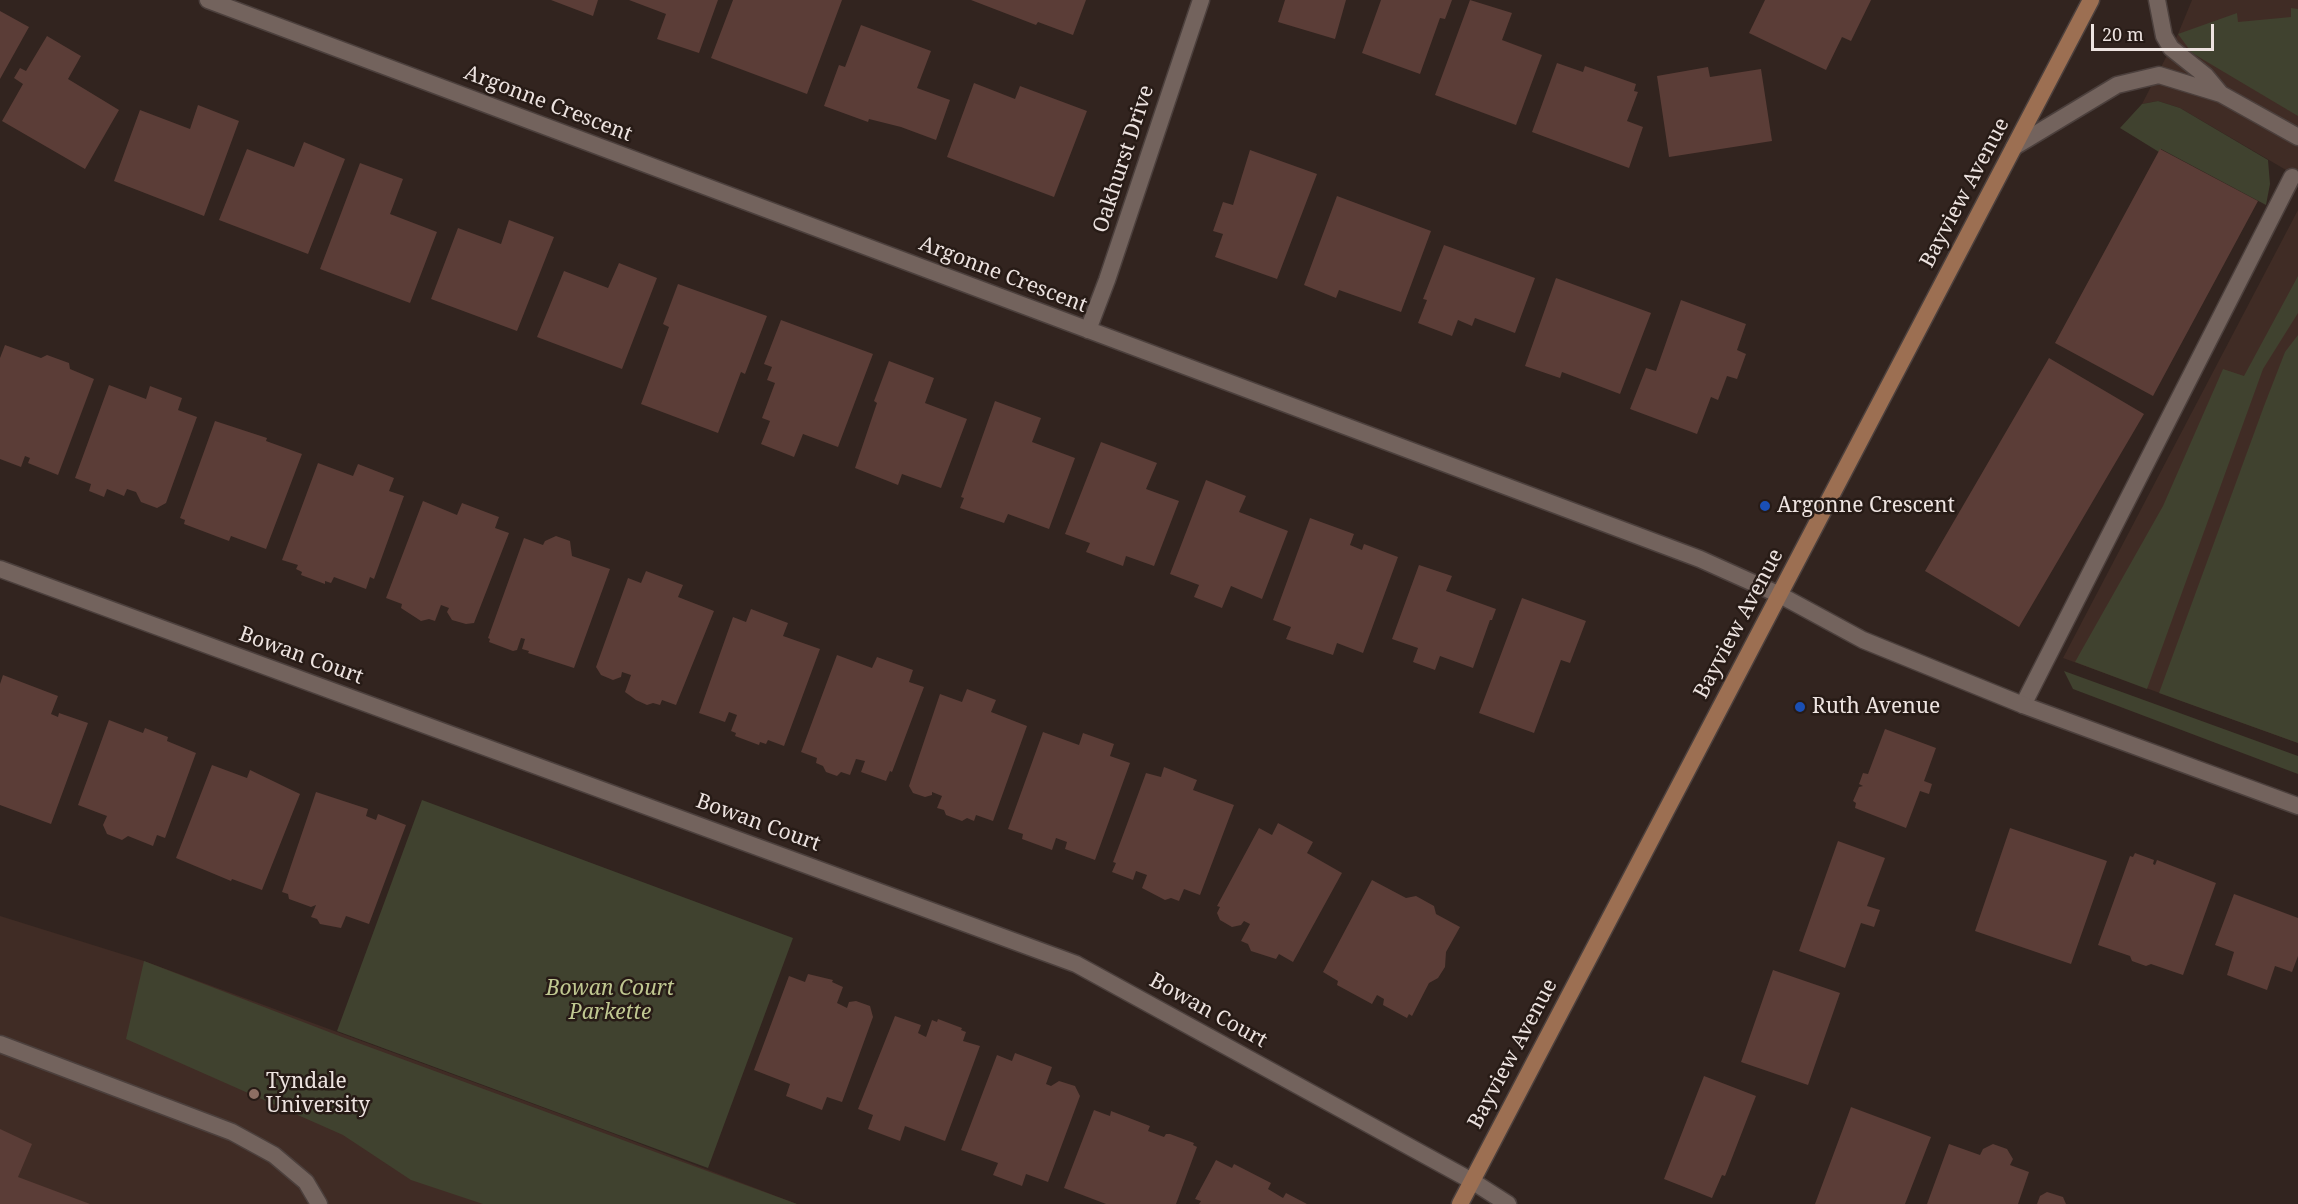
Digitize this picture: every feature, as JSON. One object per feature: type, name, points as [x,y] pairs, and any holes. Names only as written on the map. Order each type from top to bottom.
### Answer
[{"type":"main road","name":"Bayview Avenue","points":[[1460,1204],[2091,0]]},
{"type":"street","name":"Argonne Crescent","points":[[208,0],[1700,559],[1780,595]]},
{"type":"street","name":"Oakhurst Drive","points":[[1088,330],[1201,0]]},
{"type":"street","points":[[2157,0],[2163,36],[2171,48],[2206,76],[2221,94]]},
{"type":"street","points":[[2014,147],[2117,85],[2142,77],[2159,75],[2221,94],[2298,136]]},
{"type":"street","points":[[2023,705],[2292,177]]},
{"type":"street","name":"Bowan Court","points":[[0,569],[1076,964],[1408,1148],[1472,1180],[1508,1204]]},
{"type":"street","points":[[1780,595],[1863,640],[2023,705],[2298,806]]},
{"type":"street","points":[[0,1044],[232,1132],[274,1155],[306,1182],[319,1204]]},
{"type":"shaded area","points":[[2192,0],[2298,0],[2298,177],[2180,108],[2158,101],[2142,104],[2178,34]]},
{"type":"shaded area","points":[[2298,210],[2298,743],[2063,658]]},
{"type":"shaded area","name":"Tyndale University","points":[[0,916],[144,961],[601,1129],[797,1204],[0,1204]]},
{"type":"green space","points":[[2291,8],[2298,9],[2298,116],[2192,53],[2178,34],[2237,13],[2238,22],[2291,17]]},
{"type":"green space","points":[[2158,101],[2180,108],[2268,160],[2270,184],[2266,205],[2161,149],[2159,152],[2120,128],[2142,104]]},
{"type":"green space","points":[[2298,276],[2298,313],[2263,369],[2147,689],[2075,662],[2163,506],[2223,369],[2244,376]]},
{"type":"green space","points":[[2298,335],[2298,743],[2159,693],[2264,406],[2285,352]]},
{"type":"green space","points":[[2064,671],[2298,756],[2298,774],[2073,689]]},
{"type":"green space","name":"Bowan Court Parkette","points":[[422,800],[793,938],[708,1168],[337,1031]]},
{"type":"green space","points":[[144,961],[342,1037],[797,1204],[483,1204],[411,1180],[343,1135],[126,1039]]},
{"type":"building","points":[[551,0],[598,0],[593,16]]},
{"type":"building","points":[[629,0],[718,0],[699,53],[657,39],[666,14]]},
{"type":"building","points":[[733,0],[842,0],[807,94],[711,58]]},
{"type":"building","points":[[971,0],[1086,0],[1073,35],[1038,22],[1036,25]]},
{"type":"building","points":[[1285,0],[1346,0],[1335,39],[1278,22]]},
{"type":"building","points":[[1381,0],[1452,0],[1445,19],[1440,18],[1420,74],[1362,53]]},
{"type":"building","points":[[1470,0],[1512,13],[1502,40],[1542,55],[1516,125],[1435,95]]},
{"type":"building","points":[[1765,0],[1871,0],[1851,41],[1842,37],[1826,70],[1749,33]]},
{"type":"building","points":[[0,11],[29,27],[0,79]]},
{"type":"building","points":[[861,25],[931,51],[917,88],[950,100],[936,140],[901,127],[869,119],[868,122],[824,106],[839,65],[845,67]]},
{"type":"building","points":[[47,36],[81,56],[68,79],[119,110],[85,169],[2,121],[23,84],[14,78],[20,68],[26,71]]},
{"type":"building","points":[[1557,63],[1583,72],[1585,66],[1636,84],[1634,91],[1638,92],[1627,121],[1643,127],[1629,168],[1532,132]]},
{"type":"building","points":[[1708,67],[1710,77],[1761,69],[1772,141],[1669,157],[1657,76]]},
{"type":"building","points":[[974,83],[1015,99],[1020,86],[1087,111],[1054,197],[947,157]]},
{"type":"building","points":[[198,105],[239,121],[204,216],[114,181],[140,110],[190,129]]},
{"type":"building","points":[[304,142],[345,159],[308,254],[219,220],[247,149],[294,167]]},
{"type":"building","points":[[2160,149],[2258,201],[2153,396],[2055,343]]},
{"type":"building","points":[[1250,150],[1317,174],[1277,279],[1215,257],[1223,234],[1213,231],[1223,202],[1233,205]]},
{"type":"building","points":[[360,163],[403,179],[390,214],[437,232],[410,303],[320,269]]},
{"type":"building","points":[[1337,196],[1431,231],[1401,312],[1339,290],[1336,298],[1304,285]]},
{"type":"building","points":[[509,220],[554,237],[517,331],[431,299],[458,228],[501,244]]},
{"type":"building","points":[[1444,245],[1535,278],[1515,333],[1475,318],[1472,326],[1458,320],[1452,336],[1418,323],[1427,300],[1423,299]]},
{"type":"building","points":[[619,263],[657,278],[622,369],[537,337],[564,271],[608,288]]},
{"type":"building","points":[[1556,278],[1651,313],[1620,394],[1562,372],[1560,378],[1525,366]]},
{"type":"building","points":[[678,284],[767,316],[745,374],[741,372],[718,433],[641,404],[669,327],[663,324]]},
{"type":"building","points":[[1681,300],[1746,324],[1737,350],[1746,354],[1737,379],[1727,376],[1718,400],[1711,397],[1697,434],[1630,409],[1646,368],[1656,371]]},
{"type":"building","points":[[781,320],[873,354],[838,447],[803,434],[794,457],[761,444],[770,421],[762,418],[775,383],[767,380],[772,367],[764,364]]},
{"type":"building","points":[[5,345],[41,358],[47,355],[69,363],[70,369],[94,379],[58,475],[28,463],[30,458],[25,456],[21,467],[0,459],[0,358]]},
{"type":"building","points":[[2049,358],[2144,414],[2019,627],[1925,571]]},
{"type":"building","points":[[889,361],[934,378],[925,403],[967,419],[941,488],[902,474],[898,485],[855,468],[877,403],[874,401]]},
{"type":"building","points":[[109,385],[146,399],[150,386],[182,398],[178,410],[197,417],[166,503],[157,508],[141,502],[136,492],[127,489],[124,496],[107,489],[104,497],[89,491],[91,484],[75,478]]},
{"type":"building","points":[[995,401],[1041,418],[1032,442],[1075,458],[1049,529],[1008,514],[1004,523],[960,508],[964,498],[961,497]]},
{"type":"building","points":[[215,421],[267,438],[266,441],[302,454],[266,549],[231,536],[229,541],[184,524],[185,520],[180,518]]},
{"type":"building","points":[[1101,442],[1157,463],[1146,489],[1179,501],[1154,566],[1126,556],[1123,566],[1086,552],[1090,543],[1065,534]]},
{"type":"building","points":[[318,463],[353,476],[358,464],[394,478],[389,491],[404,496],[374,579],[370,577],[366,589],[334,577],[331,583],[325,581],[325,584],[301,575],[302,572],[296,569],[298,565],[282,560]]},
{"type":"building","points":[[1206,480],[1246,496],[1239,512],[1288,531],[1262,599],[1231,586],[1222,608],[1194,597],[1199,585],[1170,574]]},
{"type":"building","points":[[423,501],[457,515],[462,503],[499,517],[495,528],[509,533],[474,623],[466,624],[452,620],[447,612],[449,608],[441,605],[435,621],[429,619],[421,621],[401,608],[402,604],[386,598]]},
{"type":"building","points":[[1310,518],[1354,534],[1350,545],[1362,550],[1364,544],[1398,557],[1363,653],[1337,643],[1333,655],[1286,639],[1291,627],[1273,620]]},
{"type":"building","points":[[556,536],[570,541],[572,556],[610,569],[574,668],[528,653],[529,651],[522,649],[525,639],[521,638],[517,650],[513,651],[489,642],[488,638],[524,538],[543,545],[545,541]]},
{"type":"building","points":[[1419,565],[1452,576],[1446,591],[1496,609],[1473,668],[1440,656],[1435,670],[1413,662],[1418,648],[1392,639]]},
{"type":"building","points":[[646,571],[683,585],[678,597],[714,611],[676,705],[662,700],[660,705],[653,703],[647,705],[636,700],[625,692],[631,675],[622,672],[621,677],[613,680],[601,675],[596,667],[628,578],[641,583]]},
{"type":"building","points":[[1522,598],[1586,621],[1570,663],[1561,660],[1534,733],[1479,713]]},
{"type":"building","points":[[751,609],[788,623],[783,636],[820,649],[784,746],[768,740],[766,744],[760,742],[759,745],[735,736],[736,733],[731,731],[737,715],[729,712],[725,722],[699,713],[733,617],[746,622]]},
{"type":"building","points":[[837,655],[872,668],[877,657],[913,670],[909,682],[924,687],[892,772],[890,771],[886,781],[861,772],[865,761],[856,759],[850,775],[841,772],[837,776],[826,772],[823,766],[816,763],[817,758],[801,752]]},
{"type":"building","points":[[3,675],[58,696],[51,714],[58,717],[59,713],[88,723],[51,824],[0,805],[0,684]]},
{"type":"building","points":[[967,689],[996,700],[991,712],[1027,726],[993,821],[976,815],[974,821],[967,818],[962,821],[946,815],[944,810],[937,808],[942,796],[932,792],[932,795],[925,797],[913,793],[909,786],[940,694],[962,702]]},
{"type":"building","points":[[109,720],[143,733],[145,728],[168,737],[167,741],[196,753],[165,838],[157,835],[153,846],[128,836],[122,840],[107,834],[103,825],[107,816],[78,805]]},
{"type":"building","points":[[1885,729],[1936,748],[1924,781],[1932,784],[1929,794],[1920,791],[1906,828],[1855,808],[1856,803],[1853,801],[1859,787],[1863,786],[1859,784],[1863,773],[1868,774]]},
{"type":"building","points":[[1043,732],[1079,745],[1083,733],[1114,744],[1110,756],[1130,763],[1095,860],[1065,849],[1067,842],[1056,838],[1052,850],[1022,839],[1023,834],[1008,829]]},
{"type":"building","points":[[212,765],[247,778],[250,770],[300,794],[262,890],[232,879],[231,881],[176,858]]},
{"type":"building","points":[[1164,767],[1197,780],[1193,790],[1234,805],[1200,895],[1184,889],[1179,901],[1171,898],[1165,900],[1142,888],[1147,875],[1136,871],[1133,880],[1112,872],[1116,863],[1113,862],[1146,773],[1161,777]]},
{"type":"building","points":[[316,792],[368,809],[366,816],[376,820],[378,814],[406,825],[369,924],[346,916],[341,928],[320,924],[317,919],[311,917],[316,905],[311,907],[289,899],[288,894],[282,892]]},
{"type":"building","points":[[1278,823],[1313,842],[1307,853],[1342,873],[1293,962],[1279,954],[1276,959],[1251,951],[1248,944],[1241,941],[1250,924],[1244,921],[1241,925],[1232,927],[1220,920],[1217,913],[1220,907],[1217,906],[1259,828],[1272,835]]},
{"type":"building","points":[[2010,828],[2107,861],[2071,964],[1975,931]]},
{"type":"building","points":[[1838,841],[1885,858],[1867,906],[1880,910],[1874,927],[1861,923],[1845,968],[1799,951]]},
{"type":"building","points":[[2135,853],[2154,860],[2155,865],[2157,860],[2216,883],[2183,975],[2151,964],[2146,966],[2132,961],[2130,956],[2098,945],[2130,856],[2133,857]]},
{"type":"building","points":[[1372,880],[1406,898],[1416,896],[1434,906],[1436,914],[1460,927],[1446,952],[1445,967],[1438,978],[1429,983],[1412,1016],[1409,1014],[1407,1018],[1383,1005],[1384,999],[1377,995],[1372,1004],[1337,985],[1338,981],[1323,972]]},
{"type":"building","points":[[2234,894],[2298,918],[2298,956],[2292,972],[2275,966],[2267,990],[2227,975],[2234,952],[2215,945]]},
{"type":"building","points":[[1773,970],[1840,993],[1808,1085],[1741,1062]]},
{"type":"building","points":[[808,974],[833,980],[832,982],[843,987],[837,1003],[847,1008],[849,1002],[856,1001],[870,1006],[873,1017],[842,1102],[827,1097],[822,1110],[786,1096],[790,1084],[754,1070],[789,976],[805,982]]},
{"type":"building","points":[[895,1016],[921,1025],[918,1033],[926,1037],[932,1020],[937,1022],[938,1019],[962,1028],[961,1030],[966,1032],[963,1041],[980,1046],[945,1141],[905,1126],[900,1141],[868,1129],[873,1115],[858,1109]]},
{"type":"building","points":[[1015,1053],[1052,1067],[1046,1084],[1051,1086],[1059,1081],[1075,1086],[1080,1096],[1048,1182],[1026,1174],[1022,1186],[993,1175],[998,1163],[961,1150],[997,1055],[1012,1061]]},
{"type":"building","points":[[1704,1076],[1756,1096],[1725,1176],[1722,1175],[1712,1198],[1664,1179]]},
{"type":"building","points":[[1851,1107],[1931,1137],[1905,1204],[1815,1204]]},
{"type":"building","points":[[1094,1110],[1110,1116],[1111,1111],[1150,1126],[1148,1131],[1164,1137],[1170,1134],[1194,1143],[1193,1145],[1197,1147],[1176,1204],[1106,1204],[1064,1188]]},
{"type":"building","points":[[0,1129],[32,1144],[18,1177],[90,1204],[0,1204]]},
{"type":"building","points":[[1949,1144],[1980,1155],[1983,1149],[1993,1144],[2007,1149],[2013,1159],[2010,1165],[2029,1172],[2018,1204],[1927,1204]]},
{"type":"building","points":[[1216,1160],[1232,1168],[1234,1164],[1271,1183],[1268,1189],[1283,1198],[1286,1193],[1307,1204],[1199,1204],[1201,1201],[1195,1199]]},
{"type":"building","points":[[2047,1192],[2063,1197],[2066,1204],[2037,1204],[2040,1196]]},
{"type":"place","name":"Argonne Crescent","points":[[1765,506]]},
{"type":"place","name":"Ruth Avenue","points":[[1800,707]]},
{"type":"place","name":"Tyndale University","points":[[254,1094]]}]
